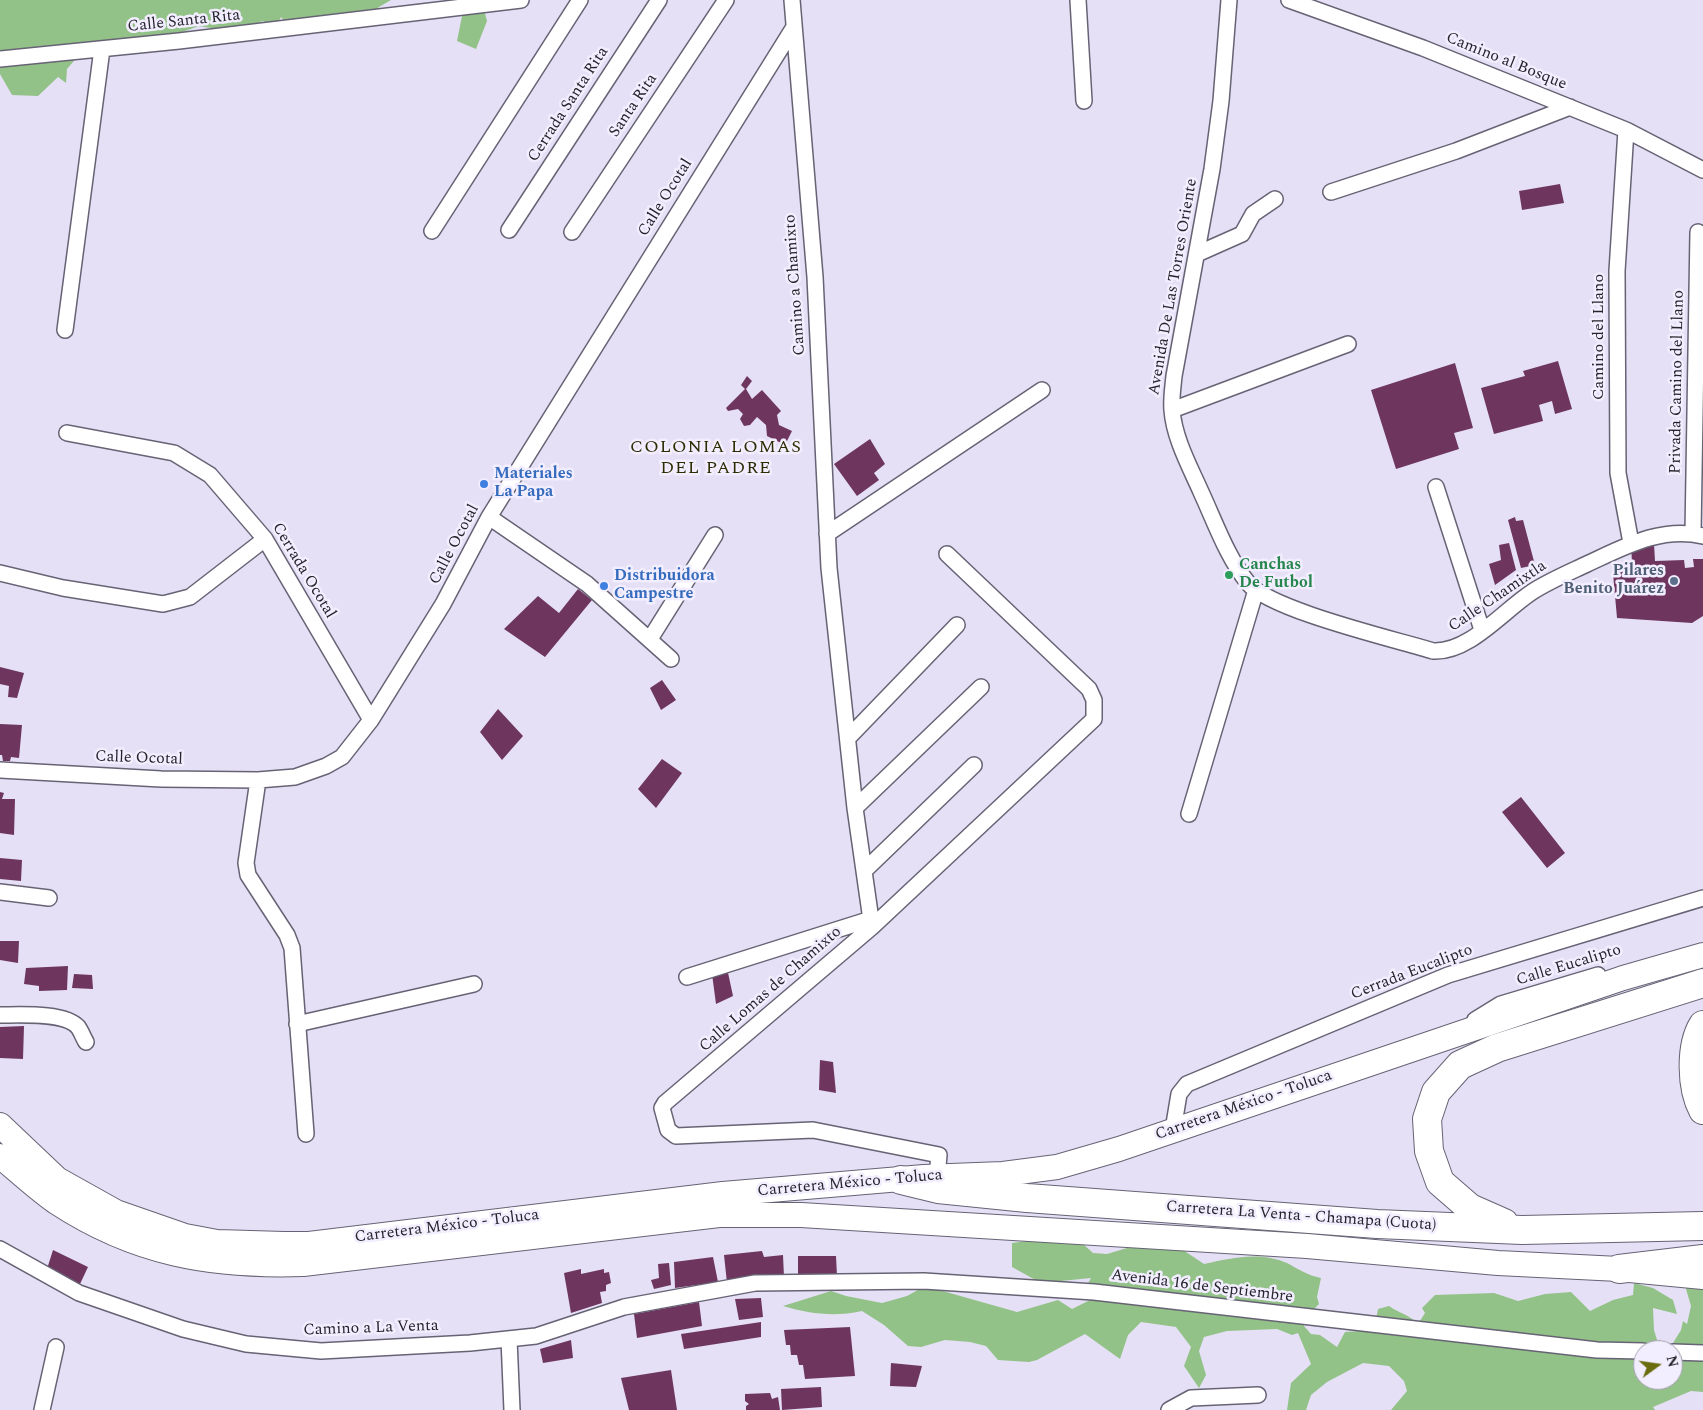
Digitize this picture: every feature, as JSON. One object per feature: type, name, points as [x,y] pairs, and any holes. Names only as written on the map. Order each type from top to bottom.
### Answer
[{"type":"highway","points":[[1522,1230],[1470,1208],[1440,1182],[1429,1151],[1427,1119],[1436,1092],[1460,1065],[1497,1048],[1703,983]]},
{"type":"highway","points":[[1703,1025],[1697,1034],[1693,1070],[1703,1110]]},
{"type":"highway","name":"Carretera La Venta - Chamapa (Cuota)","points":[[901,1180],[938,1189],[1027,1198],[1377,1224],[1522,1230],[1703,1226]]},
{"type":"highway","points":[[1619,1269],[1703,1259]]},
{"type":"main road","name":"Carretera México - Toluca","points":[[0,1125],[57,1179],[116,1212],[185,1236],[217,1242],[309,1244],[653,1202],[937,1177],[1003,1174],[1057,1167],[1173,1130],[1623,978],[1703,955]]},
{"type":"main road","name":"Carretera México - Toluca","points":[[0,1156],[57,1202],[98,1227],[128,1240],[171,1254],[205,1261],[258,1266],[303,1264],[720,1215],[801,1215],[1307,1246],[1498,1263],[1619,1269],[1703,1277]]},
{"type":"street","name":"Calle Santa Rita","points":[[0,58],[102,49],[521,0]]},
{"type":"street","points":[[432,232],[580,0]]},
{"type":"street","name":"Cerrada Santa Rita","points":[[509,230],[659,0]]},
{"type":"street","name":"Santa Rita","points":[[572,232],[726,0]]},
{"type":"street","name":"Camino a Chamixto","points":[[792,0],[815,277],[827,534],[848,738]]},
{"type":"street","points":[[1078,0],[1084,101]]},
{"type":"street","name":"Avenida De Las Torres Oriente","points":[[1229,0],[1222,101],[1197,254],[1174,376],[1172,410],[1180,443],[1220,534],[1232,558],[1256,590]]},
{"type":"street","name":"Camino al Bosque","points":[[1289,0],[1423,48],[1570,107],[1626,130],[1703,170]]},
{"type":"street","name":"Calle Ocotal","points":[[0,770],[161,778],[258,780],[296,777],[326,766],[342,757],[371,720],[442,604],[488,517],[794,27]]},
{"type":"street","points":[[64,330],[102,49]]},
{"type":"street","points":[[1331,192],[1456,151],[1570,107]]},
{"type":"street","name":"Camino del Llano","points":[[1626,130],[1617,270],[1618,463],[1619,488],[1631,543]]},
{"type":"street","points":[[1197,254],[1242,234],[1253,214],[1275,199]]},
{"type":"street","name":"Privada Camino del Llano","points":[[1698,232],[1698,535]]},
{"type":"street","points":[[1172,410],[1348,344]]},
{"type":"street","points":[[827,534],[1042,390]]},
{"type":"street","name":"Cerrada Ocotal","points":[[67,433],[174,453],[210,475],[265,539],[371,720]]},
{"type":"street","points":[[1436,487],[1482,630]]},
{"type":"street","points":[[488,517],[587,584],[671,659]]},
{"type":"street","name":"Calle Chamixtla","points":[[1256,590],[1313,615],[1432,651],[1453,649],[1538,588],[1631,543],[1666,534],[1698,535]]},
{"type":"street","points":[[650,639],[715,535]]},
{"type":"street","points":[[0,573],[63,588],[163,604],[190,597],[265,539]]},
{"type":"street","points":[[687,977],[871,923],[1094,719],[1094,700],[1089,689],[947,554]]},
{"type":"street","points":[[1189,814],[1256,590]]},
{"type":"street","points":[[871,923],[855,808],[848,738],[957,625]]},
{"type":"street","points":[[855,808],[981,686]]},
{"type":"street","points":[[864,871],[974,765]]},
{"type":"street","points":[[258,780],[247,869],[248,874],[287,935],[292,948],[306,1134]]},
{"type":"street","points":[[0,892],[49,898]]},
{"type":"street","name":"Cerrada Eucalipto","points":[[1173,1130],[1179,1094],[1187,1084],[1448,975],[1703,898]]},
{"type":"street","name":"Calle Lomas de Chamixto","points":[[871,923],[665,1103],[662,1108],[665,1122],[668,1130],[676,1136],[813,1130],[939,1154],[937,1177]]},
{"type":"street","name":"Calle Eucalipto","points":[[1451,1035],[1501,1004],[1703,945]]},
{"type":"street","points":[[297,1024],[474,984]]},
{"type":"street","points":[[0,1014],[47,1015],[59,1018],[77,1026],[86,1042]]},
{"type":"street","name":"Camino a La Venta","points":[[0,1249],[79,1293],[183,1329],[246,1344],[321,1351],[509,1339],[545,1334],[624,1307],[755,1283]]},
{"type":"street","name":"Avenida 16 de Septiembre","points":[[755,1283],[924,1281],[1094,1292],[1597,1350],[1633,1351]]},
{"type":"street","points":[[509,1339],[512,1410]]},
{"type":"street","points":[[42,1410],[56,1347]]},
{"type":"street","points":[[1683,1353],[1703,1354]]},
{"type":"street","points":[[1169,1410],[1191,1398],[1258,1395]]},
{"type":"green space","points":[[0,0],[391,0],[379,7],[363,22],[287,24],[281,17],[275,29],[263,21],[234,32],[199,26],[155,42],[79,55],[67,69],[66,83],[58,77],[38,96],[12,95],[0,74]]},
{"type":"green space","points":[[464,6],[484,10],[487,21],[476,49],[457,41]]},
{"type":"green space","points":[[1073,1235],[1093,1253],[1107,1254],[1157,1239],[1177,1246],[1204,1264],[1256,1256],[1277,1259],[1321,1278],[1317,1297],[1319,1304],[1313,1310],[1306,1312],[1304,1326],[1311,1334],[1320,1335],[1337,1347],[1345,1332],[1374,1330],[1378,1309],[1389,1306],[1412,1318],[1418,1324],[1425,1313],[1422,1308],[1435,1295],[1494,1293],[1518,1301],[1545,1294],[1571,1292],[1590,1311],[1613,1300],[1633,1295],[1634,1283],[1653,1288],[1673,1300],[1677,1314],[1653,1308],[1654,1330],[1657,1340],[1633,1340],[1633,1390],[1683,1390],[1683,1340],[1675,1340],[1681,1330],[1683,1321],[1687,1324],[1691,1306],[1686,1289],[1689,1278],[1703,1272],[1703,1392],[1691,1391],[1653,1407],[1655,1410],[1391,1410],[1407,1391],[1404,1381],[1389,1366],[1363,1363],[1327,1382],[1311,1395],[1306,1410],[1287,1410],[1291,1383],[1311,1364],[1298,1333],[1292,1335],[1277,1329],[1227,1331],[1204,1337],[1199,1351],[1206,1375],[1199,1388],[1184,1366],[1191,1347],[1176,1327],[1141,1322],[1128,1335],[1120,1359],[1085,1334],[1037,1360],[1029,1362],[998,1360],[986,1346],[970,1342],[945,1340],[921,1347],[908,1346],[884,1325],[862,1311],[822,1314],[783,1306],[831,1291],[882,1303],[907,1296],[925,1286],[1017,1312],[1058,1300],[1072,1309],[1090,1300],[1083,1292],[1091,1278],[1041,1283],[1012,1267],[1012,1243]]},
{"type":"building","points":[[1560,184],[1564,203],[1522,210],[1519,191]]},
{"type":"building","points":[[1558,361],[1572,409],[1555,414],[1552,401],[1539,405],[1543,421],[1494,434],[1481,388],[1525,376],[1523,371]]},
{"type":"building","points":[[1455,363],[1473,428],[1454,433],[1459,449],[1396,469],[1371,390]]},
{"type":"building","points":[[747,376],[752,381],[746,389],[752,399],[762,390],[781,411],[777,415],[779,425],[792,431],[785,445],[767,436],[766,425],[757,417],[750,425],[744,426],[740,419],[743,414],[738,409],[728,411],[726,408],[745,389],[741,385]]},
{"type":"building","points":[[870,439],[885,464],[874,473],[879,480],[857,496],[834,464]]},
{"type":"building","points":[[1515,517],[1516,521],[1523,520],[1535,565],[1521,568],[1508,520]]},
{"type":"building","points":[[1509,543],[1516,570],[1495,585],[1489,564],[1501,560],[1499,545]]},
{"type":"building","points":[[1631,544],[1654,544],[1655,561],[1684,560],[1685,568],[1694,567],[1693,559],[1703,559],[1703,616],[1692,623],[1617,618],[1612,562],[1632,563]]},
{"type":"building","points":[[578,589],[592,600],[545,657],[504,629],[538,596],[559,613]]},
{"type":"building","points":[[0,667],[24,673],[17,698],[8,697],[9,686],[0,684]]},
{"type":"building","points":[[662,680],[676,700],[661,710],[650,688]]},
{"type":"building","points":[[498,709],[523,736],[502,760],[480,732]]},
{"type":"building","points":[[0,724],[22,725],[19,758],[11,757],[10,761],[3,761],[2,755],[0,755]]},
{"type":"building","points":[[662,759],[682,773],[656,808],[638,789]]},
{"type":"building","points":[[0,792],[4,793],[2,799],[15,799],[14,835],[0,833]]},
{"type":"building","points":[[1521,797],[1565,853],[1547,868],[1502,812]]},
{"type":"building","points":[[0,858],[22,860],[21,881],[0,879]]},
{"type":"building","points":[[0,941],[19,941],[18,963],[0,960]]},
{"type":"building","points":[[68,966],[67,990],[39,991],[39,986],[24,984],[26,968]]},
{"type":"building","points":[[727,968],[733,996],[716,1004],[712,974]]},
{"type":"building","points":[[74,974],[92,975],[93,989],[72,988]]},
{"type":"building","points":[[24,1026],[23,1059],[0,1058],[0,1027]]},
{"type":"building","points":[[820,1060],[833,1062],[836,1093],[819,1090]]},
{"type":"building","points":[[53,1250],[88,1267],[80,1284],[47,1269]]},
{"type":"building","points":[[762,1251],[764,1257],[783,1255],[784,1277],[727,1283],[724,1255]]},
{"type":"building","points":[[798,1256],[836,1256],[837,1276],[798,1276]]},
{"type":"building","points":[[713,1257],[718,1282],[675,1288],[674,1262]]},
{"type":"building","points":[[669,1263],[671,1285],[654,1289],[651,1280],[659,1278],[658,1264]]},
{"type":"building","points":[[581,1269],[581,1274],[604,1269],[604,1273],[609,1272],[611,1283],[606,1285],[606,1291],[600,1292],[602,1303],[571,1313],[564,1273]]},
{"type":"building","points":[[761,1298],[763,1317],[739,1320],[735,1299]]},
{"type":"building","points":[[699,1302],[702,1326],[637,1338],[634,1314]]},
{"type":"building","points":[[761,1322],[761,1337],[684,1349],[681,1334]]},
{"type":"building","points":[[850,1327],[855,1376],[805,1379],[803,1365],[799,1365],[797,1355],[791,1355],[790,1345],[786,1345],[784,1330]]},
{"type":"building","points":[[571,1340],[573,1358],[543,1363],[540,1349]]},
{"type":"building","points":[[891,1363],[922,1366],[916,1387],[890,1386]]},
{"type":"building","points":[[671,1370],[677,1410],[629,1410],[621,1378]]},
{"type":"building","points":[[821,1387],[822,1407],[782,1410],[781,1389]]},
{"type":"building","points":[[770,1393],[772,1399],[778,1397],[780,1410],[746,1410],[746,1406],[749,1404],[745,1401],[745,1394]]},
{"type":"place","name":"Materiales La Papa","points":[[484,484]]},
{"type":"place","name":"Canchas De Futbol","points":[[1229,575]]},
{"type":"place","name":"Pilares Benito Juárez","points":[[1674,581]]},
{"type":"place","name":"Distribuidora Campestre","points":[[604,586]]},
{"type":"district","name":"COLONIA LOMAS DEL PADRE","points":[[716,458]]}]
